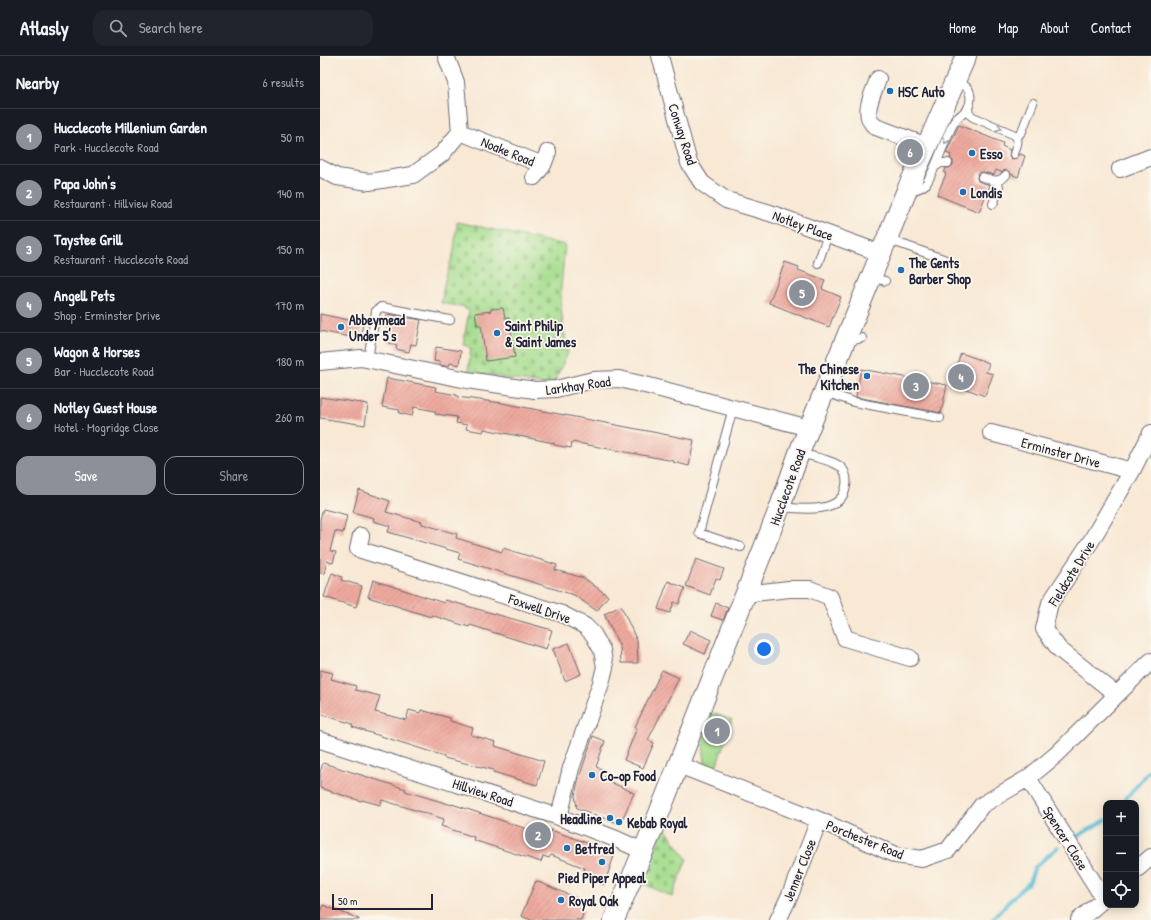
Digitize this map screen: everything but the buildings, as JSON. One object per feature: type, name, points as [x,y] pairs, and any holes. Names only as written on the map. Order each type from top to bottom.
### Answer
[{"type":"street","points":[[320,168],[336,177],[369,182],[413,175],[442,154],[460,132],[456,82],[446,56]]},
{"type":"street","name":"Conway Road","points":[[660,56],[689,163],[702,183],[726,200]]},
{"type":"street","name":"Hucclecote Road","points":[[614,920],[679,765],[809,428],[824,392],[853,340],[878,279],[883,246],[906,190],[966,56]]},
{"type":"street","points":[[878,79],[868,108],[868,114],[872,124],[876,127],[927,146]]},
{"type":"street","name":"Noake Road","points":[[460,132],[542,165]]},
{"type":"street","points":[[1120,169],[1151,157]]},
{"type":"street","name":"Notley Place","points":[[726,200],[770,213],[828,234],[883,246]]},
{"type":"street","name":"Larkhay Road","points":[[320,362],[362,358],[467,380],[535,390],[556,389],[593,380],[619,379],[809,428]]},
{"type":"street","name":"Erminster Drive","points":[[990,433],[1132,471]]},
{"type":"street","name":"Fieldcote Drive","points":[[1116,694],[1059,649],[1044,629],[1050,603],[1091,541],[1132,471],[1151,433]]},
{"type":"street","name":"Foxwell Drive","points":[[358,548],[562,614],[585,626],[593,634],[602,650],[605,666],[604,675],[571,768],[559,816]]},
{"type":"street","points":[[745,594],[789,588],[810,589],[830,597],[844,638],[910,658]]},
{"type":"street","name":"Porchester Road","points":[[679,765],[819,820],[896,855],[922,859],[948,850],[982,805],[1028,778],[1058,754],[1116,694],[1151,661]]},
{"type":"street","name":"Hillview Road","points":[[320,740],[559,816],[643,851]]},
{"type":"street","name":"Spencer Close","points":[[1028,778],[1103,895]]},
{"type":"street","name":"Jenner Close","points":[[778,920],[790,895],[819,820]]},
{"type":"street","points":[[1139,867],[1151,857]]},
{"type":"street","name":"Spencer Close","points":[[1079,920],[1103,900]]},
{"type":"lane","points":[[955,80],[964,85],[969,91],[970,100],[968,109],[969,114],[972,117],[1012,133],[1017,137],[1018,143],[1014,154]]},
{"type":"lane","points":[[1017,137],[1022,131],[1033,103]]},
{"type":"lane","points":[[906,190],[913,191],[926,184],[936,166],[954,123],[968,109]]},
{"type":"lane","points":[[936,166],[942,163],[948,163]]},
{"type":"lane","points":[[982,176],[998,181],[1006,175]]},
{"type":"lane","points":[[993,204],[999,188],[998,181]]},
{"type":"lane","points":[[818,262],[828,234]]},
{"type":"lane","points":[[883,246],[946,260]]},
{"type":"lane","points":[[368,359],[376,312],[381,307],[450,320]]},
{"type":"lane","points":[[824,392],[854,402],[940,418]]},
{"type":"lane","points":[[733,408],[699,533],[741,547]]},
{"type":"lane","points":[[780,506],[801,510],[822,508],[841,499],[844,493],[846,475],[842,468],[835,463],[799,453]]},
{"type":"green space","points":[[457,222],[565,245],[561,287],[561,306],[568,353],[554,382],[548,385],[468,372],[471,348],[463,345],[469,310],[465,309],[465,307],[441,303],[445,280],[454,251]]},
{"type":"green space","points":[[711,713],[732,720],[715,770],[705,764],[703,742]]},
{"type":"green space","points":[[664,827],[687,859],[672,897],[642,883]]},
{"type":"waterway","points":[[1125,800],[1151,769]]},
{"type":"waterway","points":[[1074,838],[1103,822]]},
{"type":"waterway","points":[[992,920],[1010,900],[1029,883],[1035,867],[1058,847]]},
{"type":"place","name":"HSC Auto","points":[[890,91]]},
{"type":"place","name":"Notley Guest House","points":[[910,152]]},
{"type":"place","name":"Esso","points":[[972,153]]},
{"type":"place","name":"Londis","points":[[963,192]]},
{"type":"place","name":"The Gents Barber Shop","points":[[901,270]]},
{"type":"place","name":"Wagon & Horses","points":[[802,293]]},
{"type":"place","name":"Abbeymead Under 5's","points":[[341,327]]},
{"type":"place","name":"Saint Philip & Saint James","points":[[497,333]]},
{"type":"place","name":"The Chinese Kitchen","points":[[867,376]]},
{"type":"place","name":"Angell Pets","points":[[961,377]]},
{"type":"place","name":"Taystee Grill","points":[[916,386]]},
{"type":"place","name":"Hucclecote Millenium Garden","points":[[717,731]]},
{"type":"place","name":"Co-op Food","points":[[592,775]]},
{"type":"place","name":"Headline","points":[[610,818]]},
{"type":"place","name":"Kebab Royal","points":[[619,822]]},
{"type":"place","name":"Papa John's","points":[[538,835]]},
{"type":"place","name":"Betfred","points":[[567,848]]},
{"type":"place","name":"Pied Piper Appeal","points":[[602,862]]},
{"type":"place","name":"Royal Oak","points":[[561,900]]}]
